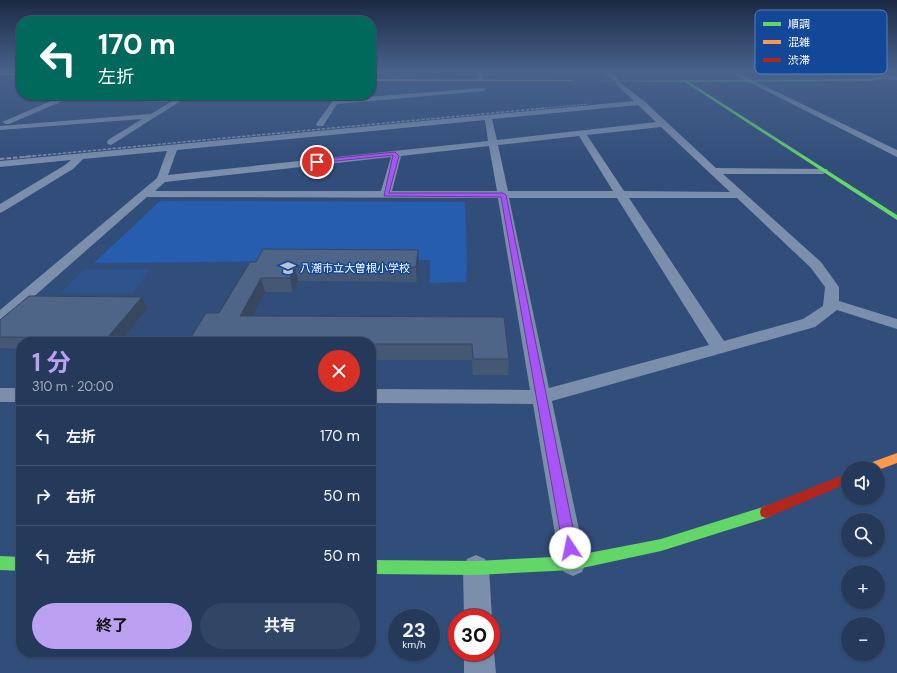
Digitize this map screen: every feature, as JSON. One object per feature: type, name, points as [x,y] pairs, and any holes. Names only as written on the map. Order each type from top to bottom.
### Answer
[{"type":"street","points":[[0,125],[54,102]]},
{"type":"street","points":[[127,141],[108,143],[175,102]]},
{"type":"street","points":[[320,124],[334,102]]},
{"type":"street","points":[[719,102],[897,218]]},
{"type":"street","points":[[794,102],[897,154]]},
{"type":"street","points":[[0,164],[641,103],[816,266],[832,287],[831,308],[809,323],[541,397],[376,396]]},
{"type":"street","points":[[0,128],[153,116]]},
{"type":"street","points":[[488,117],[573,563]]},
{"type":"street","points":[[162,179],[663,124]]},
{"type":"street","points":[[581,133],[720,348]]},
{"type":"street","points":[[0,318],[162,179],[173,147]]},
{"type":"street","points":[[386,194],[396,156],[395,153]]},
{"type":"street","points":[[0,209],[69,167],[81,156]]},
{"type":"street","points":[[714,171],[823,171]]},
{"type":"street","points":[[0,196],[25,194]]},
{"type":"street","points":[[146,194],[740,195]]},
{"type":"street","points":[[831,303],[897,324]]},
{"type":"street","points":[[0,395],[16,395]]},
{"type":"street","points":[[885,463],[897,458]]},
{"type":"street","points":[[376,567],[476,568],[573,563],[661,544],[696,534],[761,514],[841,481]]},
{"type":"street","points":[[476,568],[478,609]]},
{"type":"street","points":[[480,661],[480,673]]},
{"type":"shaded area","points":[[160,201],[465,202],[467,263],[466,282],[430,283],[430,260],[94,263]]},
{"type":"shaded area","points":[[85,269],[152,269],[132,293],[61,293]]},
{"type":"building","points":[[263,249],[418,250],[416,267],[295,267],[290,278],[261,278],[240,316],[504,317],[509,359],[473,359],[472,344],[376,344],[376,337],[191,337],[206,313],[219,313],[250,262],[256,262]]},
{"type":"building","points":[[29,296],[142,297],[108,337],[0,337],[0,320]]},
{"type":"railway","points":[[535,109],[588,104]]},
{"type":"railway","points":[[28,156],[546,108]]},
{"type":"railway","points":[[0,159],[28,156]]},
{"type":"railway","points":[[23,157],[28,156]]},
{"type":"railway","points":[[28,156],[34,156]]},
{"type":"traffic: fast","points":[[719,102],[897,218]]},
{"type":"traffic: fast","points":[[376,567],[476,568],[573,563],[661,545],[766,512]]},
{"type":"traffic: fast","points":[[0,563],[16,564]]},
{"type":"traffic: slow","points":[[885,463],[897,458]]},
{"type":"traffic: jam","points":[[766,512],[841,481]]},
{"type":"place","name":"八潮市立大曽根小学校","points":[[288,268]]},
{"type":"route","points":[[317,162],[395,153],[396,156],[386,194],[503,195],[570,548]]}]
